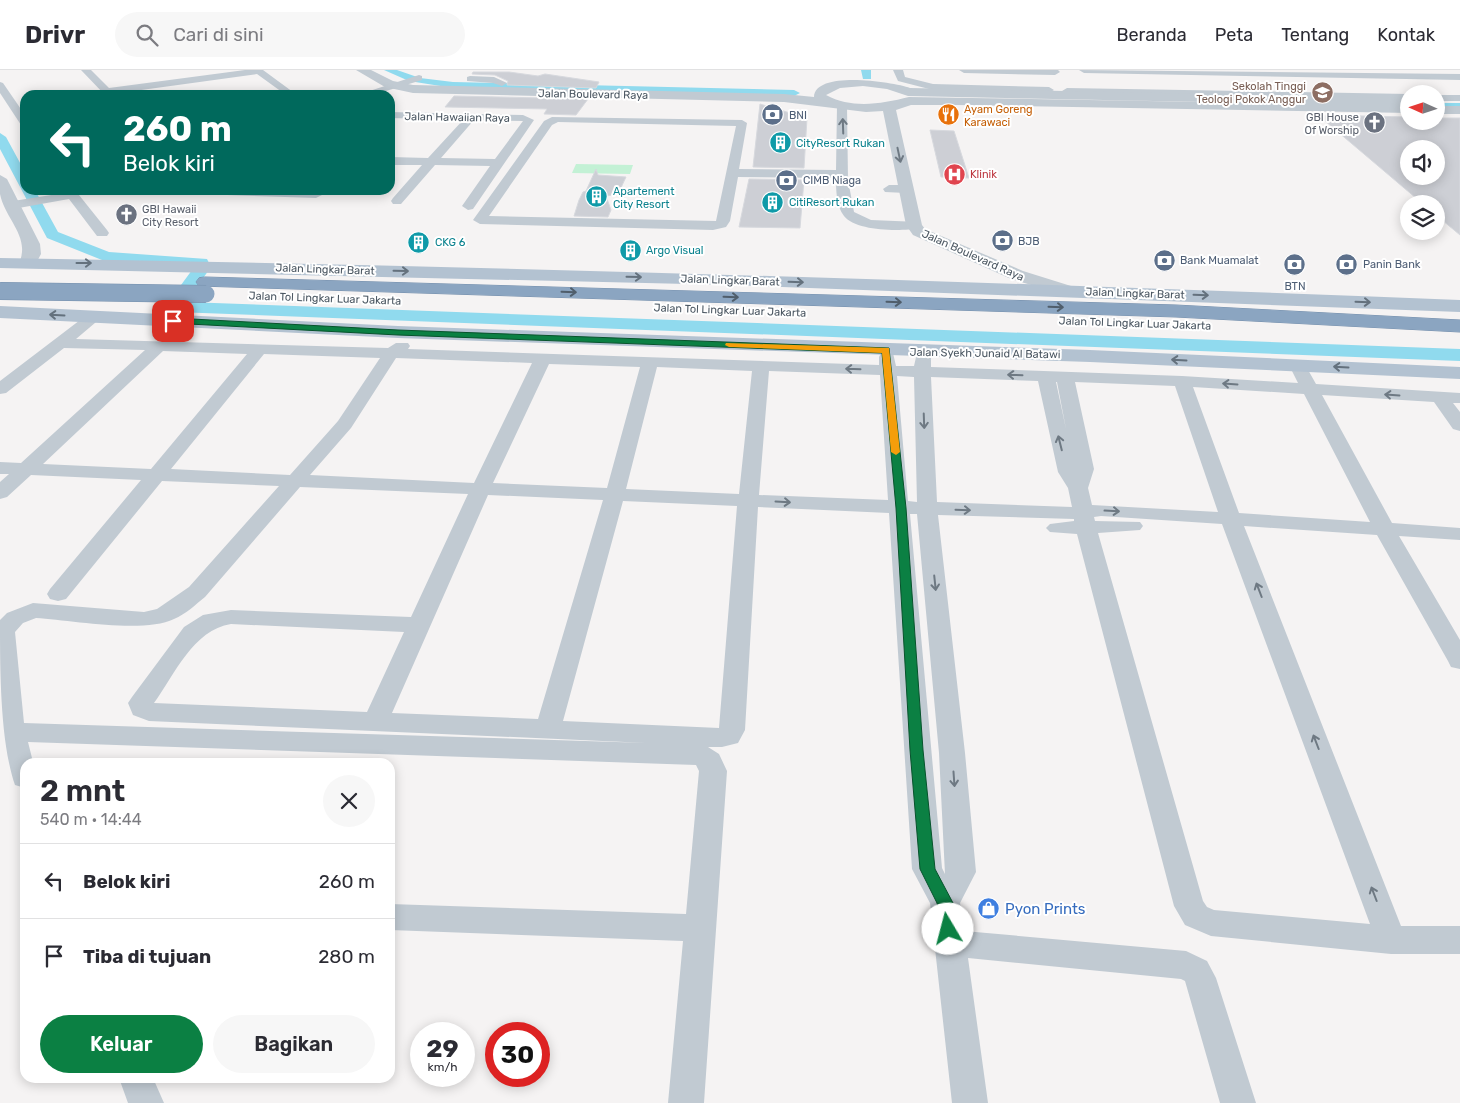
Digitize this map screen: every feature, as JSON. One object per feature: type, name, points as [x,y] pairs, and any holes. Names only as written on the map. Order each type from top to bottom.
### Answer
[{"type":"highway","name":"Jalan Tol Lingkar Luar Jakarta","points":[[0,280],[1174,324],[1460,340]]},
{"type":"highway","name":"Jalan Tol Lingkar Luar Jakarta","points":[[0,292],[206,288],[1176,310],[1460,326]]},
{"type":"main road","name":"Jalan Lingkar Barat","points":[[0,263],[213,265],[976,287],[1460,306]]},
{"type":"main road","points":[[0,287],[14,280],[28,263]]},
{"type":"main road","points":[[178,265],[101,278],[88,286],[80,297],[88,305],[108,310],[299,324],[351,330]]},
{"type":"main road","name":"Jalan Syekh Junaid Al Batawi","points":[[0,312],[404,332],[923,362],[1090,356],[1460,373]]},
{"type":"street","points":[[86,70],[100,78],[107,90]]},
{"type":"street","name":"Jalan Boulevard Raya","points":[[362,70],[380,80],[414,83],[784,98],[828,102],[842,106],[883,108]]},
{"type":"street","name":"Jalan Boulevard Raya","points":[[398,70],[414,83],[502,83],[823,90],[846,84],[880,84],[909,96]]},
{"type":"street","points":[[846,70],[846,84]]},
{"type":"street","points":[[879,70],[880,84]]},
{"type":"street","points":[[898,70],[901,78],[907,81],[934,87],[1049,90]]},
{"type":"street","points":[[964,70],[1171,95],[1400,108]]},
{"type":"street","points":[[1084,70],[1245,71],[1460,76]]},
{"type":"street","points":[[1450,70],[1460,76]]},
{"type":"street","points":[[126,90],[258,71],[285,90]]},
{"type":"street","points":[[197,79],[210,90]]},
{"type":"street","points":[[470,79],[494,80],[502,83]]},
{"type":"street","points":[[173,82],[181,90]]},
{"type":"street","points":[[883,108],[909,96],[1061,82]]},
{"type":"street","points":[[384,90],[414,83]]},
{"type":"street","points":[[395,90],[414,83]]},
{"type":"street","points":[[0,85],[20,115]]},
{"type":"street","points":[[823,90],[819,96],[828,102]]},
{"type":"street","points":[[909,96],[1400,102]]},
{"type":"street","points":[[1297,102],[1400,97]]},
{"type":"street","points":[[1445,98],[1460,98]]},
{"type":"street","points":[[1445,102],[1460,103]]},
{"type":"street","points":[[842,106],[842,171],[845,208],[849,214],[866,221],[894,225],[914,225]]},
{"type":"street","name":"Jalan Boulevard Raya","points":[[883,108],[893,178],[894,225],[900,236],[975,270],[982,277],[976,287]]},
{"type":"street","name":"Jalan Boulevard Raya","points":[[883,108],[893,178],[919,232],[1017,275],[1065,290]]},
{"type":"street","points":[[1445,110],[1460,110]]},
{"type":"street","name":"Jalan Hawaiian Raya","points":[[396,115],[523,118],[529,120],[500,163]]},
{"type":"street","points":[[397,201],[471,117]]},
{"type":"street","points":[[556,119],[740,122],[742,123],[733,170],[723,221],[721,224],[714,226],[489,222],[480,220],[548,123],[556,119]]},
{"type":"street","points":[[395,161],[500,163]]},
{"type":"street","points":[[468,206],[500,163]]},
{"type":"street","points":[[733,170],[842,171]]},
{"type":"street","points":[[0,179],[17,204],[32,244],[32,254],[28,263]]},
{"type":"street","points":[[17,204],[59,195]]},
{"type":"street","points":[[72,195],[102,233]]},
{"type":"street","points":[[61,344],[94,317]]},
{"type":"street","points":[[20,764],[12,732],[3,631],[15,618],[32,610],[44,609],[144,619],[164,615],[180,606],[197,592],[345,424],[391,353],[401,346],[404,332]]},
{"type":"street","points":[[0,389],[52,347],[61,344],[761,366],[887,360],[901,514],[916,750],[927,869],[945,903],[970,1103]]},
{"type":"street","points":[[8,479],[159,346]]},
{"type":"street","points":[[58,594],[148,481],[259,350]]},
{"type":"street","points":[[375,723],[477,496],[543,358]]},
{"type":"street","points":[[548,728],[613,502],[650,362]]},
{"type":"street","points":[[945,903],[961,872],[952,753],[928,516],[923,362],[1046,376],[1182,381],[1441,399],[1460,398]]},
{"type":"street","points":[[1296,365],[1460,661]]},
{"type":"street","points":[[419,625],[231,617],[211,620],[192,632],[141,703],[142,710],[149,712],[375,723],[548,728],[722,738],[729,736],[732,730],[748,508],[761,366]]},
{"type":"street","points":[[1046,376],[1068,472],[1078,488],[1189,906],[1196,916],[1211,923],[1391,940],[1460,940]]},
{"type":"street","points":[[1065,377],[1084,469],[1078,488]]},
{"type":"street","points":[[1182,381],[1233,524],[1391,940]]},
{"type":"street","points":[[1441,399],[1460,425]]},
{"type":"street","points":[[8,479],[148,481],[928,516],[1085,520],[1110,525],[1233,524],[1388,534],[1460,534]]},
{"type":"street","points":[[1388,534],[1460,546]]},
{"type":"street","points":[[12,732],[703,755],[710,760],[713,771],[686,1103]]},
{"type":"street","points":[[916,750],[952,753]]},
{"type":"street","points":[[395,917],[699,928]]},
{"type":"street","points":[[951,943],[1186,965],[1196,971],[1200,978],[1238,1103]]},
{"type":"street","points":[[138,1083],[146,1103]]},
{"type":"green space","points":[[576,164],[633,165],[630,174],[572,173]]},
{"type":"building","points":[[473,72],[509,72],[538,76],[545,74],[599,82],[596,88],[507,85],[508,81],[495,75],[472,74]]},
{"type":"building","points":[[454,96],[588,99],[576,115],[544,114],[547,109],[445,107]]},
{"type":"building","points":[[760,104],[807,118],[804,168],[753,167]]},
{"type":"building","points":[[1318,115],[1400,117],[1400,130],[1445,130],[1445,118],[1460,118],[1460,235],[1445,222],[1445,195],[1412,195],[1401,185],[1445,185],[1445,140],[1400,140],[1400,185]]},
{"type":"building","points":[[930,130],[954,131],[969,178],[941,177]]},
{"type":"building","name":"Apartement City Resort","points":[[596,169],[598,175],[626,177],[618,194],[606,196],[611,210],[608,217],[574,216],[579,200],[583,192],[586,191]]},
{"type":"building","name":"CitiResort Rukan","points":[[749,179],[804,180],[800,228],[739,227]]},
{"type":"waterway","points":[[389,70],[412,79],[453,85],[794,93]]},
{"type":"waterway","points":[[866,70],[867,77]]},
{"type":"waterway","points":[[1445,106],[1460,106]]},
{"type":"waterway","points":[[0,137],[20,175]]},
{"type":"waterway","points":[[31,195],[52,235],[107,257],[201,262],[203,267],[176,304],[176,307],[1460,355]]},
{"type":"slow traffic","points":[[729,345],[886,350],[896,452]]},
{"type":"place","name":"Sekolah Tinggi Teologi Pokok Anggur","points":[[1322,92]]},
{"type":"place","name":"BNI","points":[[773,115]]},
{"type":"place","name":"Ayam Goreng Karawaci","points":[[948,115]]},
{"type":"place","name":"GBI House Of Worship","points":[[1375,123]]},
{"type":"place","name":"CityResort Rukan","points":[[780,143]]},
{"type":"place","name":"Klinik","points":[[954,174]]},
{"type":"place","name":"CIMB Niaga","points":[[787,180]]},
{"type":"place","name":"Apartement City Resort","points":[[597,197]]},
{"type":"place","name":"CitiResort Rukan","points":[[773,202]]},
{"type":"place","name":"GBI Hawaii City Resort","points":[[126,215]]},
{"type":"place","name":"BJB","points":[[1002,241]]},
{"type":"place","name":"CKG 6","points":[[419,242]]},
{"type":"place","name":"Argo Visual","points":[[630,250]]},
{"type":"place","name":"Bank Muamalat","points":[[1164,260]]},
{"type":"place","name":"Panin Bank","points":[[1347,264]]},
{"type":"place","name":"BTN","points":[[1295,265]]},
{"type":"place","name":"Pyon Prints","points":[[989,909]]},
{"type":"route","points":[[173,321],[398,332],[886,350],[901,508],[916,750],[927,869],[945,903],[948,929]]}]
